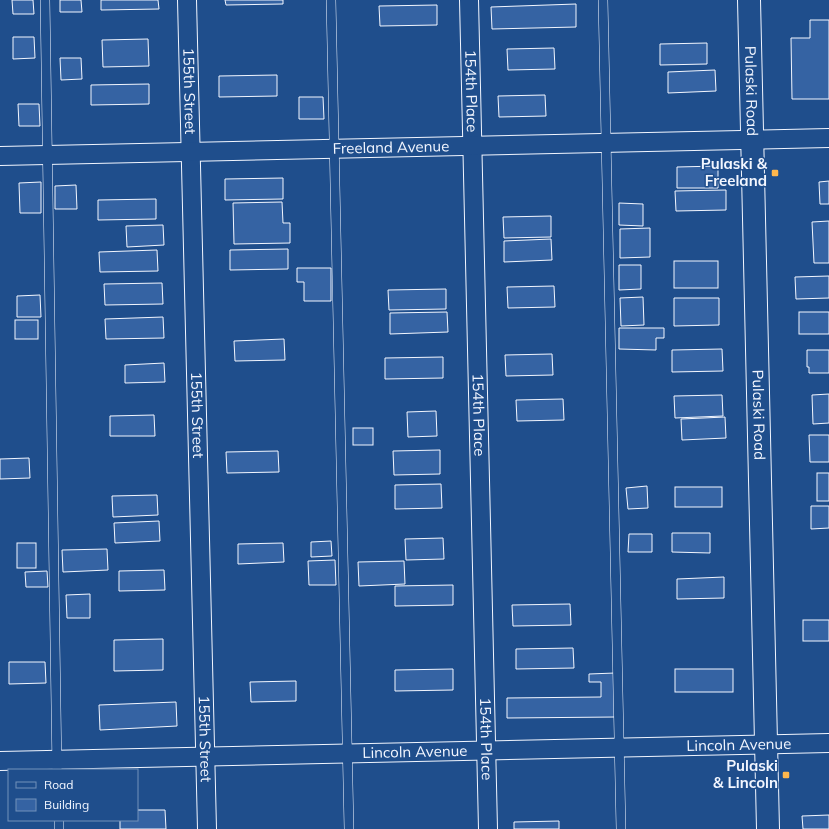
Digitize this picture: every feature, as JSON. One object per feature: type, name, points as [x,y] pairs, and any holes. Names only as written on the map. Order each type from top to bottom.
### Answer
[{"type":"street","name":"155th Street","points":[[187,0],[207,829]]},
{"type":"street","name":"154th Place","points":[[469,0],[488,829]]},
{"type":"street","name":"Pulaski Road","points":[[749,0],[768,829]]},
{"type":"street","name":"Freeland Avenue","points":[[0,156],[829,138]]},
{"type":"street","name":"Lincoln Avenue","points":[[0,760],[57,765],[206,756],[829,743]]},
{"type":"lane","points":[[44,0],[48,155],[57,765]]},
{"type":"lane","points":[[331,0],[349,829]]},
{"type":"lane","points":[[603,0],[621,829]]},
{"type":"building","points":[[12,0],[33,0],[34,14],[13,14]]},
{"type":"building","points":[[60,0],[81,0],[82,12],[60,12]]},
{"type":"building","points":[[101,0],[158,0],[159,9],[101,10]]},
{"type":"building","points":[[225,0],[283,0],[283,4],[226,5]]},
{"type":"building","points":[[576,4],[576,27],[492,29],[491,7]]},
{"type":"building","points":[[437,5],[437,25],[380,26],[379,6]]},
{"type":"building","points":[[810,20],[829,20],[829,99],[792,99],[791,38],[810,38]]},
{"type":"building","points":[[13,37],[34,37],[35,58],[13,59]]},
{"type":"building","points":[[148,39],[149,66],[103,67],[102,40]]},
{"type":"building","points":[[707,43],[707,64],[660,65],[660,44]]},
{"type":"building","points":[[554,48],[555,69],[508,70],[507,49]]},
{"type":"building","points":[[60,58],[81,58],[82,79],[61,80]]},
{"type":"building","points":[[715,70],[716,91],[668,93],[668,72]]},
{"type":"building","points":[[277,75],[277,96],[219,97],[219,76]]},
{"type":"building","points":[[149,84],[149,104],[91,105],[91,85]]},
{"type":"building","points":[[545,95],[546,116],[499,117],[498,96]]},
{"type":"building","points":[[299,97],[323,97],[324,119],[299,119]]},
{"type":"building","points":[[18,104],[39,104],[40,126],[19,126]]},
{"type":"building","points":[[718,166],[718,188],[677,188],[677,167]]},
{"type":"building","points":[[283,178],[283,199],[225,200],[225,179]]},
{"type":"building","points":[[829,181],[829,204],[820,204],[819,182]]},
{"type":"building","points":[[41,182],[41,213],[20,213],[19,183]]},
{"type":"building","points":[[76,185],[77,209],[55,209],[55,186]]},
{"type":"building","points":[[726,190],[726,210],[676,211],[675,191]]},
{"type":"building","points":[[156,199],[156,219],[98,220],[98,200]]},
{"type":"building","points":[[282,202],[283,223],[290,223],[290,243],[234,244],[233,203]]},
{"type":"building","points":[[619,203],[643,204],[643,226],[619,225]]},
{"type":"building","points":[[551,216],[551,237],[504,238],[503,217]]},
{"type":"building","points":[[829,221],[829,263],[814,263],[812,222]]},
{"type":"building","points":[[163,225],[164,245],[127,247],[126,226]]},
{"type":"building","points":[[650,228],[650,257],[620,258],[620,229]]},
{"type":"building","points":[[551,239],[552,260],[504,262],[504,241]]},
{"type":"building","points":[[288,249],[288,269],[230,270],[230,250]]},
{"type":"building","points":[[157,250],[158,271],[100,272],[99,252]]},
{"type":"building","points":[[674,261],[718,261],[718,288],[674,288]]},
{"type":"building","points":[[619,265],[641,265],[641,289],[619,290]]},
{"type":"building","points":[[297,268],[331,268],[331,301],[304,301],[304,282],[297,282]]},
{"type":"building","points":[[829,276],[829,298],[796,299],[795,277]]},
{"type":"building","points":[[162,283],[163,304],[105,305],[104,284]]},
{"type":"building","points":[[554,286],[555,307],[508,308],[507,287]]},
{"type":"building","points":[[446,289],[446,309],[389,310],[388,290]]},
{"type":"building","points":[[40,295],[41,317],[17,317],[17,296]]},
{"type":"building","points":[[643,297],[644,325],[621,326],[620,298]]},
{"type":"building","points":[[674,298],[719,298],[719,325],[674,326]]},
{"type":"building","points":[[447,312],[448,332],[390,334],[390,313]]},
{"type":"building","points":[[799,312],[829,312],[829,334],[799,334]]},
{"type":"building","points":[[163,317],[164,338],[106,339],[105,319]]},
{"type":"building","points":[[15,320],[38,320],[38,339],[15,339]]},
{"type":"building","points":[[619,328],[664,328],[664,338],[656,338],[656,350],[619,349]]},
{"type":"building","points":[[284,339],[285,360],[235,361],[234,341]]},
{"type":"building","points":[[722,349],[723,371],[672,372],[672,350]]},
{"type":"building","points":[[807,350],[829,350],[829,373],[809,373],[809,367],[807,367]]},
{"type":"building","points":[[552,354],[553,375],[506,376],[505,355]]},
{"type":"building","points":[[443,357],[443,378],[385,379],[385,358]]},
{"type":"building","points":[[164,363],[165,382],[125,383],[125,365]]},
{"type":"building","points":[[829,394],[829,423],[813,424],[812,395]]},
{"type":"building","points":[[722,395],[723,416],[675,418],[674,396]]},
{"type":"building","points":[[563,399],[564,420],[517,421],[516,400]]},
{"type":"building","points":[[436,411],[437,436],[408,437],[407,412]]},
{"type":"building","points":[[154,415],[155,436],[110,436],[110,416]]},
{"type":"building","points":[[725,417],[726,438],[682,440],[681,419]]},
{"type":"building","points":[[353,428],[373,428],[373,445],[353,445]]},
{"type":"building","points":[[809,435],[829,435],[829,462],[810,462]]},
{"type":"building","points":[[440,450],[440,474],[394,475],[393,451]]},
{"type":"building","points":[[278,451],[279,472],[227,473],[226,452]]},
{"type":"building","points":[[29,458],[30,478],[0,479],[0,459]]},
{"type":"building","points":[[817,473],[829,473],[829,501],[817,501]]},
{"type":"building","points":[[441,484],[442,508],[395,509],[395,485]]},
{"type":"building","points":[[647,486],[648,508],[628,509],[626,488]]},
{"type":"building","points":[[675,487],[722,487],[722,507],[675,507]]},
{"type":"building","points":[[157,495],[158,515],[113,517],[112,496]]},
{"type":"building","points":[[811,506],[829,506],[829,528],[811,529]]},
{"type":"building","points":[[159,521],[160,541],[115,543],[114,523]]},
{"type":"building","points":[[672,533],[710,533],[710,553],[672,552]]},
{"type":"building","points":[[629,534],[652,534],[652,552],[628,552]]},
{"type":"building","points":[[443,538],[444,559],[406,560],[405,539]]},
{"type":"building","points":[[331,541],[332,556],[311,557],[311,542]]},
{"type":"building","points":[[17,543],[36,543],[36,568],[17,568]]},
{"type":"building","points":[[283,543],[284,562],[238,564],[238,544]]},
{"type":"building","points":[[107,549],[108,570],[63,572],[62,550]]},
{"type":"building","points":[[335,560],[336,585],[309,585],[308,561]]},
{"type":"building","points":[[404,561],[405,584],[359,586],[358,562]]},
{"type":"building","points":[[164,570],[165,590],[119,591],[119,571]]},
{"type":"building","points":[[47,571],[48,587],[26,587],[25,572]]},
{"type":"building","points":[[724,577],[724,598],[677,599],[677,579]]},
{"type":"building","points":[[453,585],[453,605],[395,606],[395,586]]},
{"type":"building","points":[[90,594],[90,618],[67,618],[66,595]]},
{"type":"building","points":[[570,604],[571,625],[513,626],[512,605]]},
{"type":"building","points":[[803,620],[829,620],[829,641],[803,641]]},
{"type":"building","points":[[163,639],[163,670],[114,671],[114,640]]},
{"type":"building","points":[[573,648],[574,668],[516,669],[516,649]]},
{"type":"building","points":[[9,662],[45,662],[46,683],[9,684]]},
{"type":"building","points":[[453,669],[453,690],[395,691],[395,670]]},
{"type":"building","points":[[675,669],[733,669],[733,692],[675,692]]},
{"type":"building","points":[[615,673],[616,717],[507,718],[507,698],[601,697],[601,682],[589,682],[589,674]]},
{"type":"building","points":[[296,681],[296,701],[251,702],[250,682]]},
{"type":"building","points":[[176,702],[177,726],[100,730],[99,705]]},
{"type":"building","points":[[138,810],[165,810],[166,829],[120,829],[120,821],[138,821]]},
{"type":"building","points":[[829,815],[829,829],[803,829],[802,816]]},
{"type":"building","points":[[559,821],[559,829],[514,829],[514,822]]},
{"type":"place","name":"Pulaski & Freeland","points":[[775,173]]},
{"type":"place","name":"Pulaski & Lincoln","points":[[786,775]]}]
